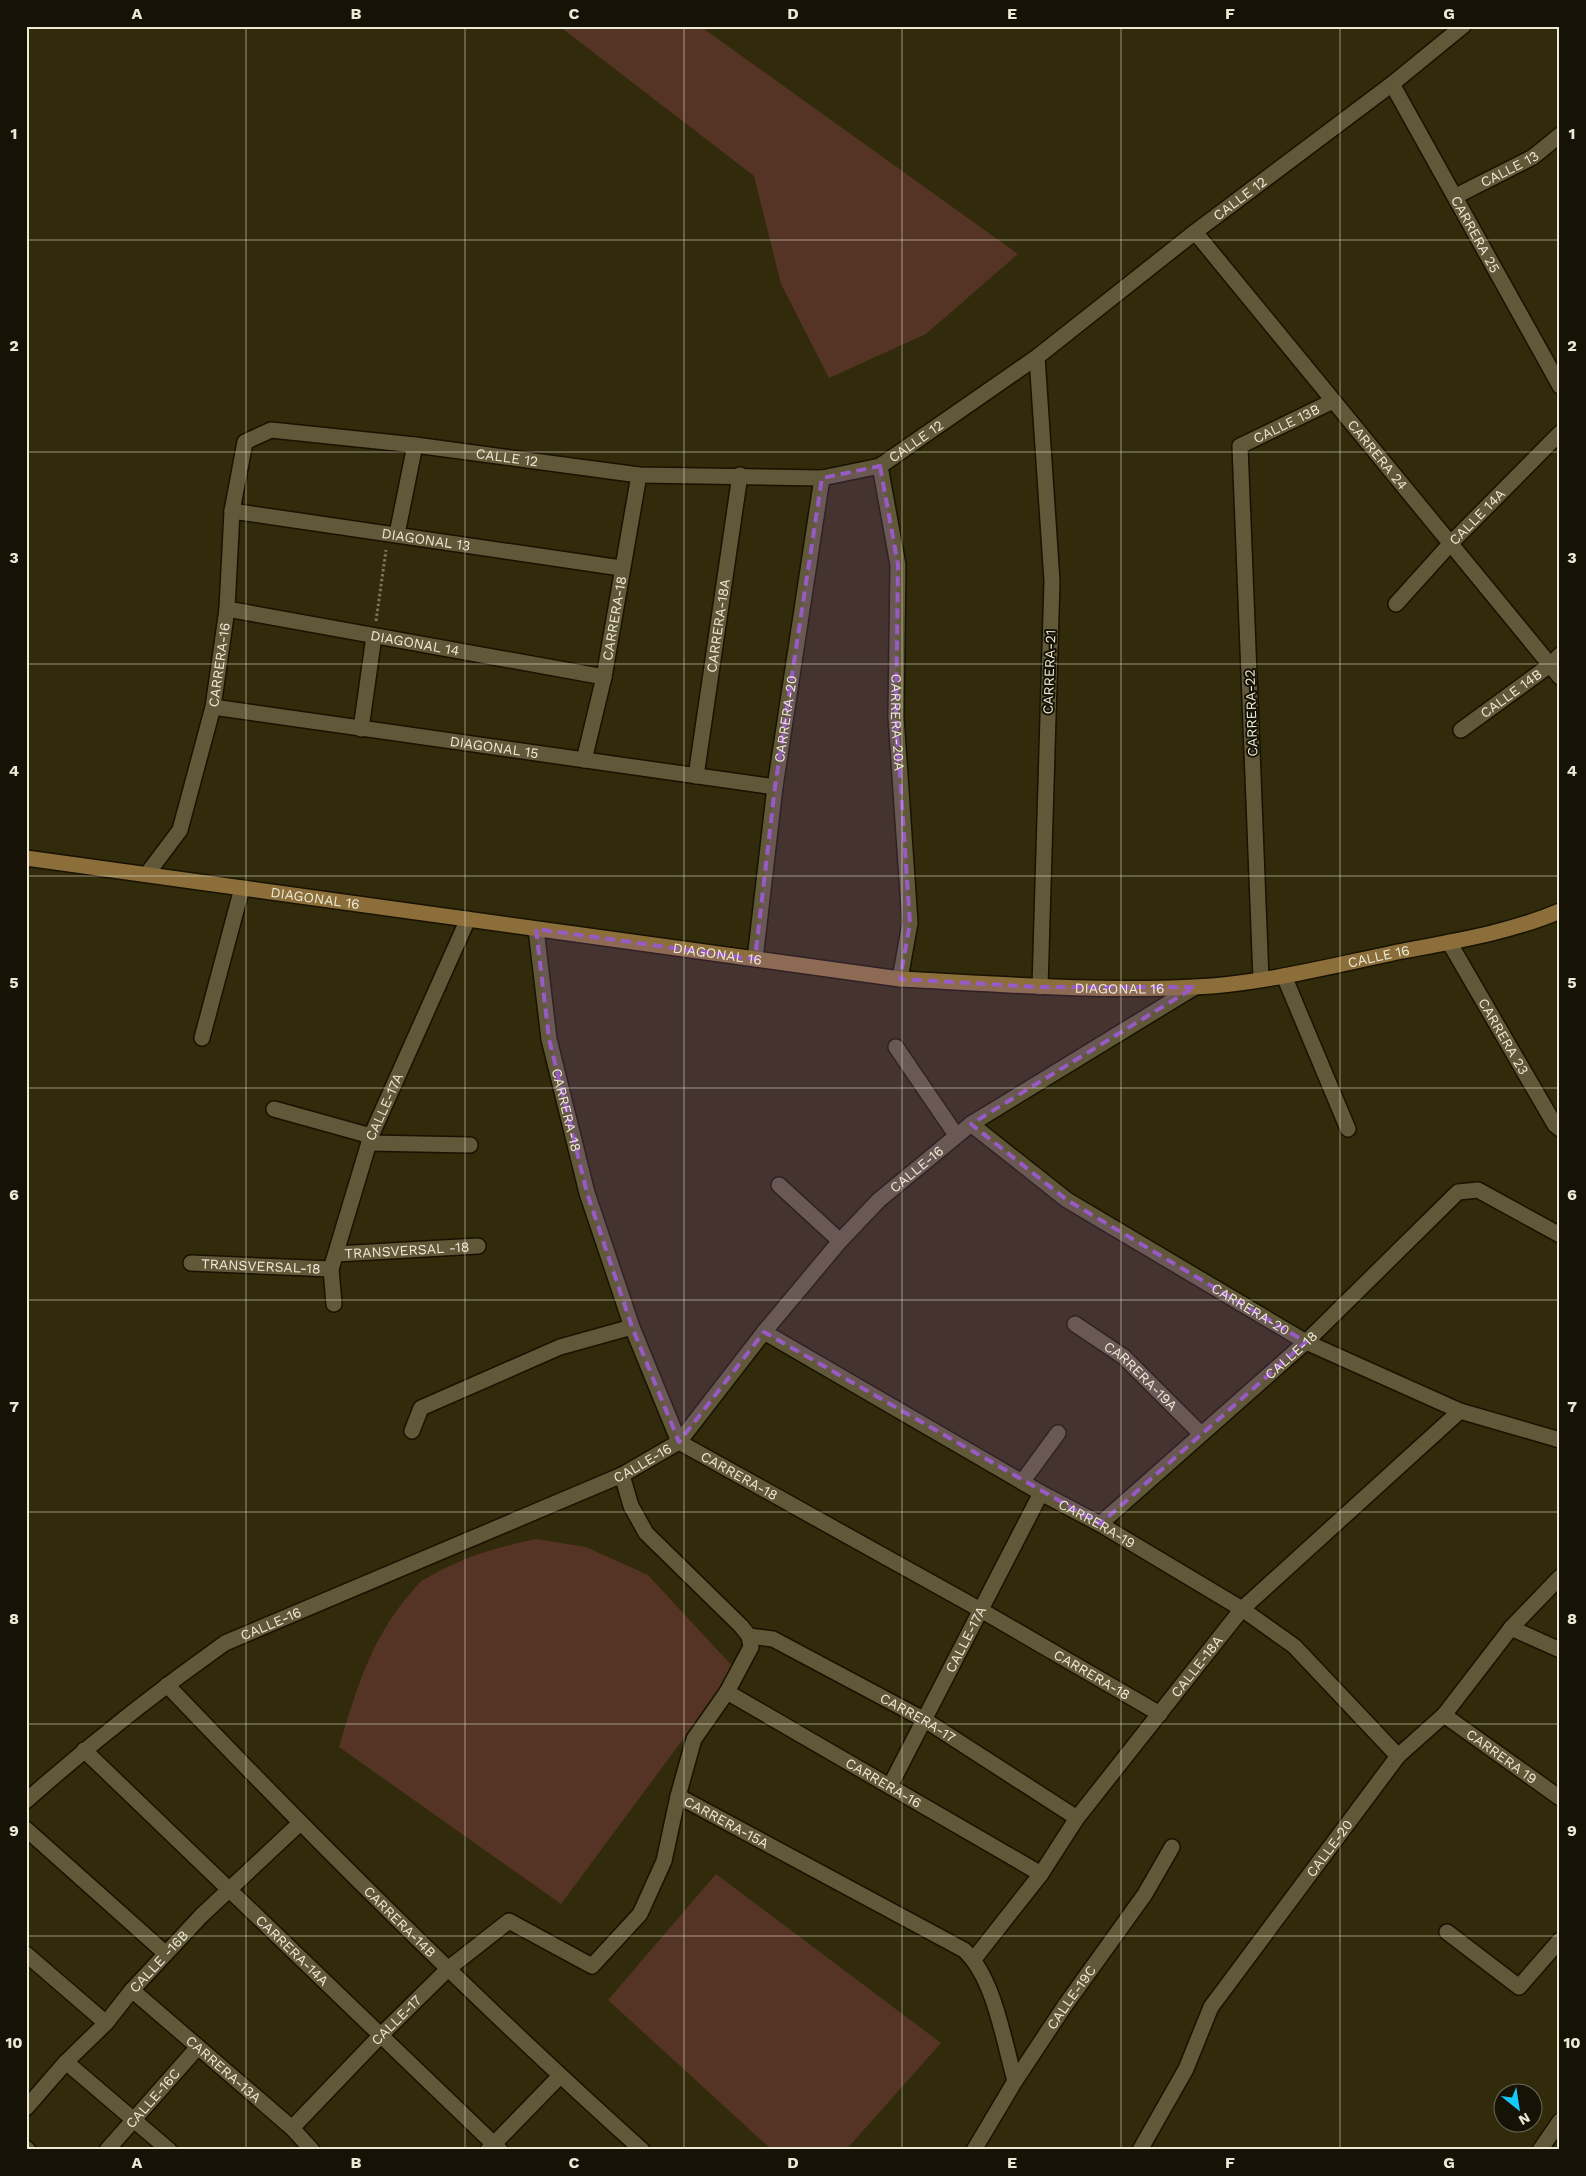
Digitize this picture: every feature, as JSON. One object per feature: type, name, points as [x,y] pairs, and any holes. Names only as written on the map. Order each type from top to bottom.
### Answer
[{"type":"street","name":"CALLE 12","points":[[245,442],[271,430],[415,445],[639,475],[740,475],[822,478],[880,466],[1038,357],[1195,232],[1392,84],[1462,26]]},
{"type":"street","name":"CARRERA 25","points":[[1392,84],[1560,386]]},
{"type":"street","name":"CALLE 13","points":[[1456,196],[1532,157],[1560,135]]},
{"type":"street","name":"CARRERA 24","points":[[1195,232],[1451,543],[1557,666]]},
{"type":"street","name":"CARRERA-21","points":[[1038,357],[1052,581],[1040,987]]},
{"type":"street","name":"CALLE 13B","points":[[1240,446],[1333,400]]},
{"type":"street","name":"CALLE 14A","points":[[1396,604],[1451,543],[1560,434]]},
{"type":"street","name":"CARRERA-16","points":[[146,874],[180,830],[213,707],[227,609],[232,511],[245,442]]},
{"type":"street","points":[[393,534],[415,445]]},
{"type":"street","name":"CARRERA-22","points":[[1240,446],[1261,979]]},
{"type":"street","name":"CARRERA-20A","points":[[880,466],[898,565],[896,717],[910,923],[900,979]]},
{"type":"street","name":"CARRERA-18","points":[[584,760],[604,677],[621,568],[639,475]]},
{"type":"street","name":"CARRERA-18A","points":[[696,776],[740,475]]},
{"type":"street","name":"CARRERA-20","points":[[755,958],[775,787],[822,478]]},
{"type":"street","name":"DIAGONAL 13","points":[[232,511],[621,568]]},
{"type":"street","name":"DIAGONAL 14","points":[[227,609],[604,677]]},
{"type":"street","points":[[361,729],[374,636]]},
{"type":"street","name":"CALLE 14B","points":[[1461,730],[1557,666]]},
{"type":"street","name":"DIAGONAL 15","points":[[213,707],[775,787]]},
{"type":"street","name":"DIAGONAL 16","points":[[26,858],[900,979],[1040,987],[1195,987]]},
{"type":"street","points":[[202,1038],[242,888]]},
{"type":"street","name":"CALLE 16","points":[[1195,987],[1284,976],[1448,942],[1539,920],[1560,912]]},
{"type":"street","name":"CALLE-17A","points":[[334,1304],[331,1269],[370,1140],[468,919]]},
{"type":"street","name":"CARRERA-18","points":[[536,929],[549,1039],[587,1193],[632,1327],[679,1442],[979,1609],[1160,1714]]},
{"type":"street","name":"CARRERA 23","points":[[1448,942],[1555,1126],[1560,1129]]},
{"type":"street","points":[[1284,976],[1348,1129]]},
{"type":"street","name":"CALLE-16","points":[[26,1800],[84,1750],[167,1685],[225,1643],[622,1475],[679,1442],[764,1332],[840,1241],[879,1200],[971,1124],[1195,987]]},
{"type":"street","points":[[896,1047],[956,1135]]},
{"type":"street","points":[[274,1109],[370,1140],[470,1145]]},
{"type":"street","name":"CARRERA-20","points":[[971,1124],[1066,1200],[1306,1342],[1460,1411],[1560,1440]]},
{"type":"street","points":[[779,1186],[840,1241]]},
{"type":"street","name":"CALLE-18","points":[[1100,1524],[1200,1433],[1306,1342],[1458,1192],[1478,1190],[1560,1235]]},
{"type":"street","name":"TRANSVERSAL -18","points":[[336,1254],[478,1246]]},
{"type":"street","name":"TRANSVERSAL-18","points":[[191,1263],[331,1269]]},
{"type":"street","name":"CARRERA-19A","points":[[1075,1324],[1124,1357],[1200,1433]]},
{"type":"street","points":[[412,1430],[421,1408],[560,1348],[632,1327]]},
{"type":"street","name":"CARRERA-19","points":[[764,1332],[1041,1493],[1100,1524],[1242,1609],[1294,1646],[1398,1756]]},
{"type":"street","name":"CALLE-18A","points":[[974,1959],[1040,1874],[1078,1818],[1242,1609],[1460,1411]]},
{"type":"street","points":[[1022,1482],[1058,1433]]},
{"type":"street","points":[[622,1475],[631,1506],[646,1533],[749,1636]]},
{"type":"street","name":"CALLE-17A","points":[[890,1786],[925,1720],[979,1609],[1041,1493]]},
{"type":"street","name":"CALLE-20","points":[[1140,2150],[1186,2069],[1211,2007],[1398,1756],[1444,1714],[1511,1628],[1560,1577]]},
{"type":"street","points":[[1511,1628],[1560,1650]]},
{"type":"street","name":"CARRERA-15A","points":[[749,1636],[751,1647],[727,1692],[694,1739],[678,1796],[964,1950],[974,1959]]},
{"type":"street","name":"CARRERA-17","points":[[749,1636],[773,1639],[925,1720],[1078,1818]]},
{"type":"street","name":"CARRERA-14B","points":[[167,1685],[299,1824],[560,2076],[642,2150]]},
{"type":"street","name":"CARRERA-16","points":[[727,1692],[1040,1874]]},
{"type":"street","name":"CARRERA 19","points":[[1444,1714],[1560,1798]]},
{"type":"street","name":"CARRERA-14A","points":[[84,1750],[381,2035],[494,2148]]},
{"type":"street","name":"CALLE-17","points":[[292,2128],[381,2035],[449,1968],[509,1921],[592,1966],[640,1914],[664,1861],[678,1796]]},
{"type":"street","name":"CALLE -16B","points":[[26,2108],[66,2062],[106,2023],[132,1990],[228,1888],[299,1824]]},
{"type":"street","points":[[26,1828],[166,1953]]},
{"type":"street","name":"CALLE-19C","points":[[974,2150],[1015,2081],[1066,2004],[1140,1901],[1172,1847]]},
{"type":"street","points":[[1447,1932],[1519,1987],[1560,1940]]},
{"type":"street","points":[[26,1954],[106,2023]]},
{"type":"street","points":[[974,1959],[990,1996],[1015,2081]]},
{"type":"street","name":"CARRERA-13A","points":[[132,1990],[292,2128],[304,2147]]},
{"type":"street","name":"CALLE-16C","points":[[107,2150],[133,2118],[198,2046]]},
{"type":"street","points":[[66,2062],[168,2150]]},
{"type":"street","points":[[494,2148],[560,2076]]},
{"type":"street","points":[[1540,2150],[1557,2130]]},
{"type":"path","points":[[374,636],[393,534]]},
{"type":"highlighted area","points":[[880,466],[898,565],[896,717],[910,923],[900,979],[1040,987],[1195,987],[971,1124],[1067,1200],[1306,1342],[1100,1524],[764,1332],[679,1442],[632,1327],[587,1193],[549,1039],[536,929],[755,959],[775,787],[822,478]]},
{"type":"shaded area","points":[[559,26],[700,26],[1018,254],[926,334],[829,378],[781,284],[754,176]]},
{"type":"shaded area","points":[[536,1539],[586,1547],[648,1575],[735,1669],[561,1904],[339,1747],[358,1687],[374,1648],[384,1629],[419,1584],[423,1580],[465,1559]]},
{"type":"shaded area","points":[[716,1874],[941,2043],[846,2150],[772,2150],[608,2000]]}]
